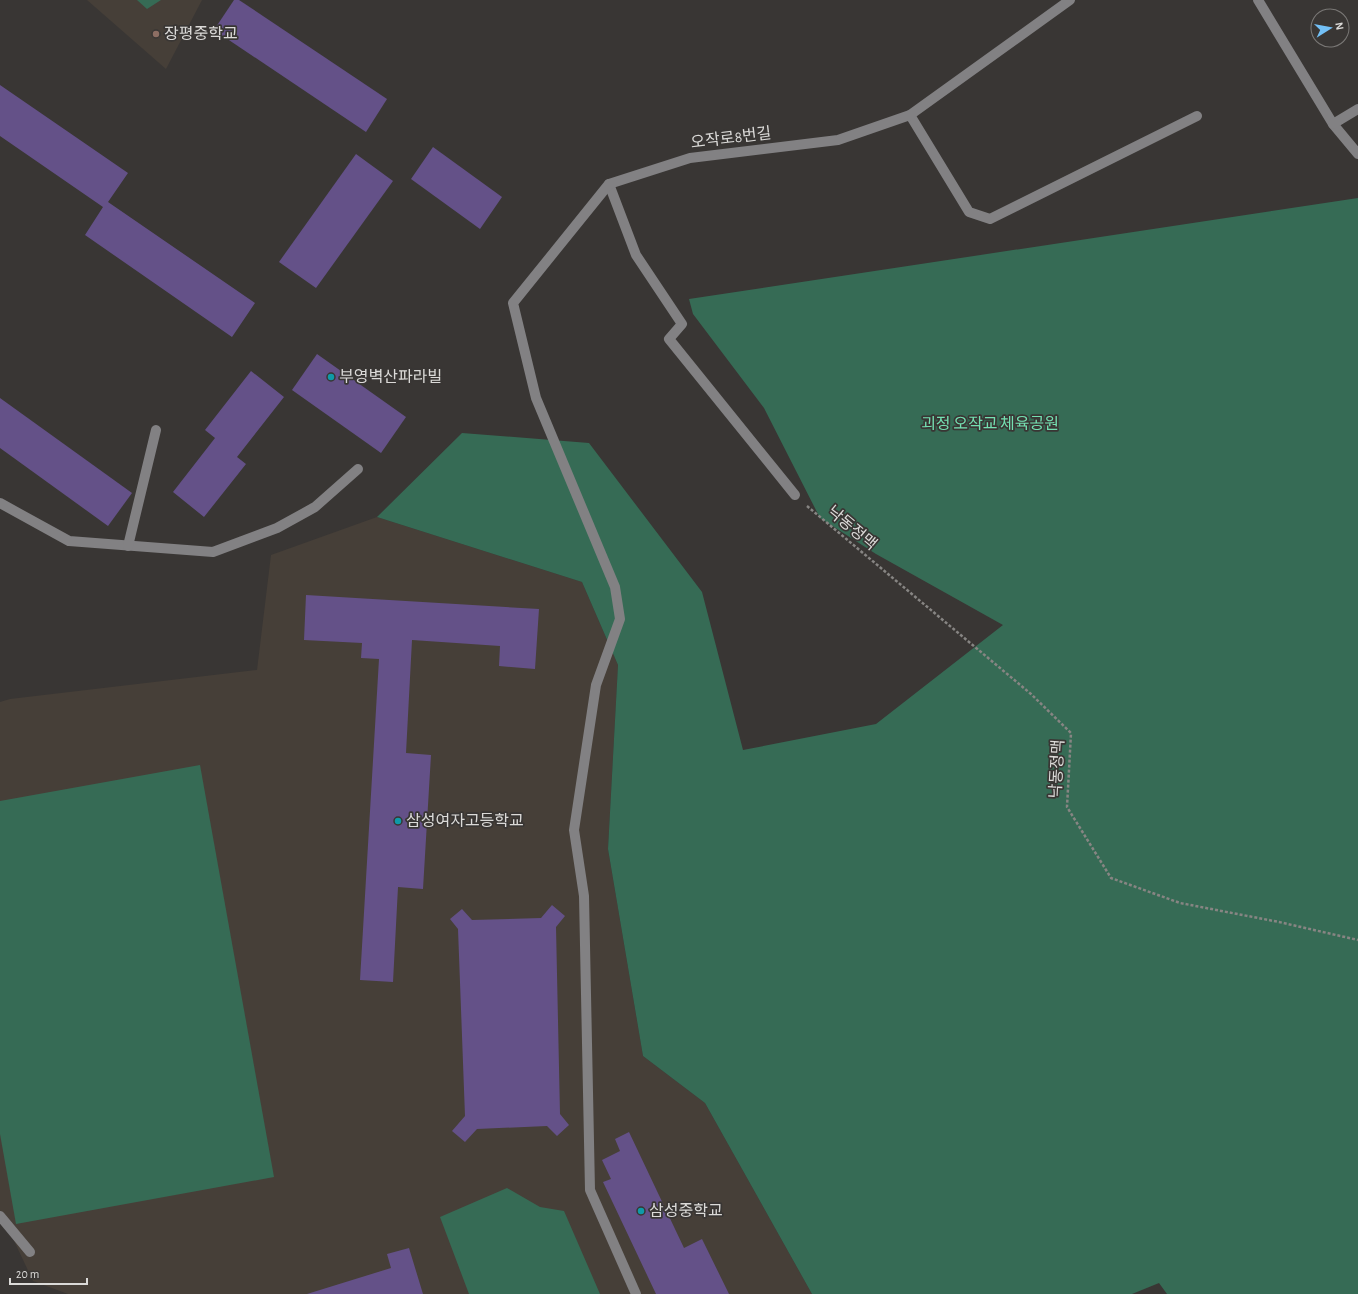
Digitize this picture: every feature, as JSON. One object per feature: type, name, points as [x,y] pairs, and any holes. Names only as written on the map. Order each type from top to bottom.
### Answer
[{"type":"street","name":"오작로8번길","points":[[609,184],[690,158],[838,140],[910,115],[1070,0]]},
{"type":"street","points":[[1258,0],[1333,124],[1358,154]]},
{"type":"street","points":[[1333,124],[1358,109]]},
{"type":"street","points":[[910,115],[969,212],[990,219],[1197,116]]},
{"type":"street","points":[[609,184],[513,303],[536,398],[616,587],[620,619],[596,685],[574,830],[584,896],[590,1190],[636,1294]]},
{"type":"street","points":[[609,184],[636,255],[682,324],[670,340],[795,496]]},
{"type":"street","points":[[128,546],[156,430]]},
{"type":"street","points":[[0,503],[69,541],[213,552],[277,528],[315,507],[358,469]]},
{"type":"street","points":[[0,1216],[30,1252]]},
{"type":"path","name":"낙동정맥","points":[[795,496],[1031,694],[1071,733],[1067,807],[1111,878],[1180,903],[1279,922],[1358,940]]},
{"type":"shaded area","name":"장평중학교","points":[[87,0],[202,0],[166,69]]},
{"type":"shaded area","points":[[377,517],[582,582],[618,665],[608,849],[643,1056],[705,1103],[812,1294],[68,1294],[33,1281],[0,1211],[0,702],[10,699],[257,670],[271,555]]},
{"type":"green space","points":[[137,0],[161,0],[147,9]]},
{"type":"green space","name":"괴정 오작교 체육공원","points":[[1358,198],[1358,1294],[1167,1294],[1159,1283],[1132,1294],[812,1294],[705,1103],[643,1056],[608,849],[618,665],[582,582],[377,517],[462,433],[589,443],[702,592],[743,750],[876,724],[1003,625],[876,554],[820,518],[764,408],[693,314],[689,299]]},
{"type":"green space","points":[[200,765],[274,1177],[16,1224],[0,1134],[0,801]]},
{"type":"green space","points":[[507,1188],[540,1207],[564,1211],[600,1294],[469,1294],[440,1217]]},
{"type":"building","points":[[234,0],[239,0],[387,99],[366,132],[214,30]]},
{"type":"building","points":[[0,85],[128,173],[108,202],[255,303],[232,337],[85,235],[103,207],[0,136]]},
{"type":"building","points":[[433,147],[502,197],[480,229],[411,179]]},
{"type":"building","points":[[356,154],[393,181],[316,288],[279,262]]},
{"type":"building","points":[[317,354],[406,417],[381,453],[292,390]]},
{"type":"building","points":[[251,371],[284,397],[237,457],[246,464],[204,517],[173,492],[215,438],[205,430]]},
{"type":"building","points":[[0,398],[132,493],[108,526],[0,448]]},
{"type":"building","name":"삼성여자고등학교","points":[[306,595],[539,609],[535,669],[499,666],[500,646],[412,640],[406,753],[431,755],[423,889],[398,887],[393,982],[360,980],[379,659],[361,658],[362,643],[304,640]]},
{"type":"building","points":[[552,905],[565,916],[556,927],[560,1114],[569,1125],[557,1136],[547,1126],[477,1129],[465,1142],[452,1131],[465,1116],[458,929],[450,919],[462,909],[472,920],[541,918]]},
{"type":"building","name":"삼성중학교","points":[[629,1132],[684,1248],[702,1239],[729,1294],[656,1294],[603,1182],[611,1179],[602,1160],[620,1151],[615,1139]]},
{"type":"building","points":[[409,1248],[423,1294],[307,1294],[391,1268],[387,1254]]},
{"type":"place","name":"장평중학교","points":[[156,34]]},
{"type":"place","name":"부영벽산파라빌","points":[[331,377]]},
{"type":"place","name":"삼성여자고등학교","points":[[398,821]]},
{"type":"place","name":"삼성중학교","points":[[641,1211]]}]
